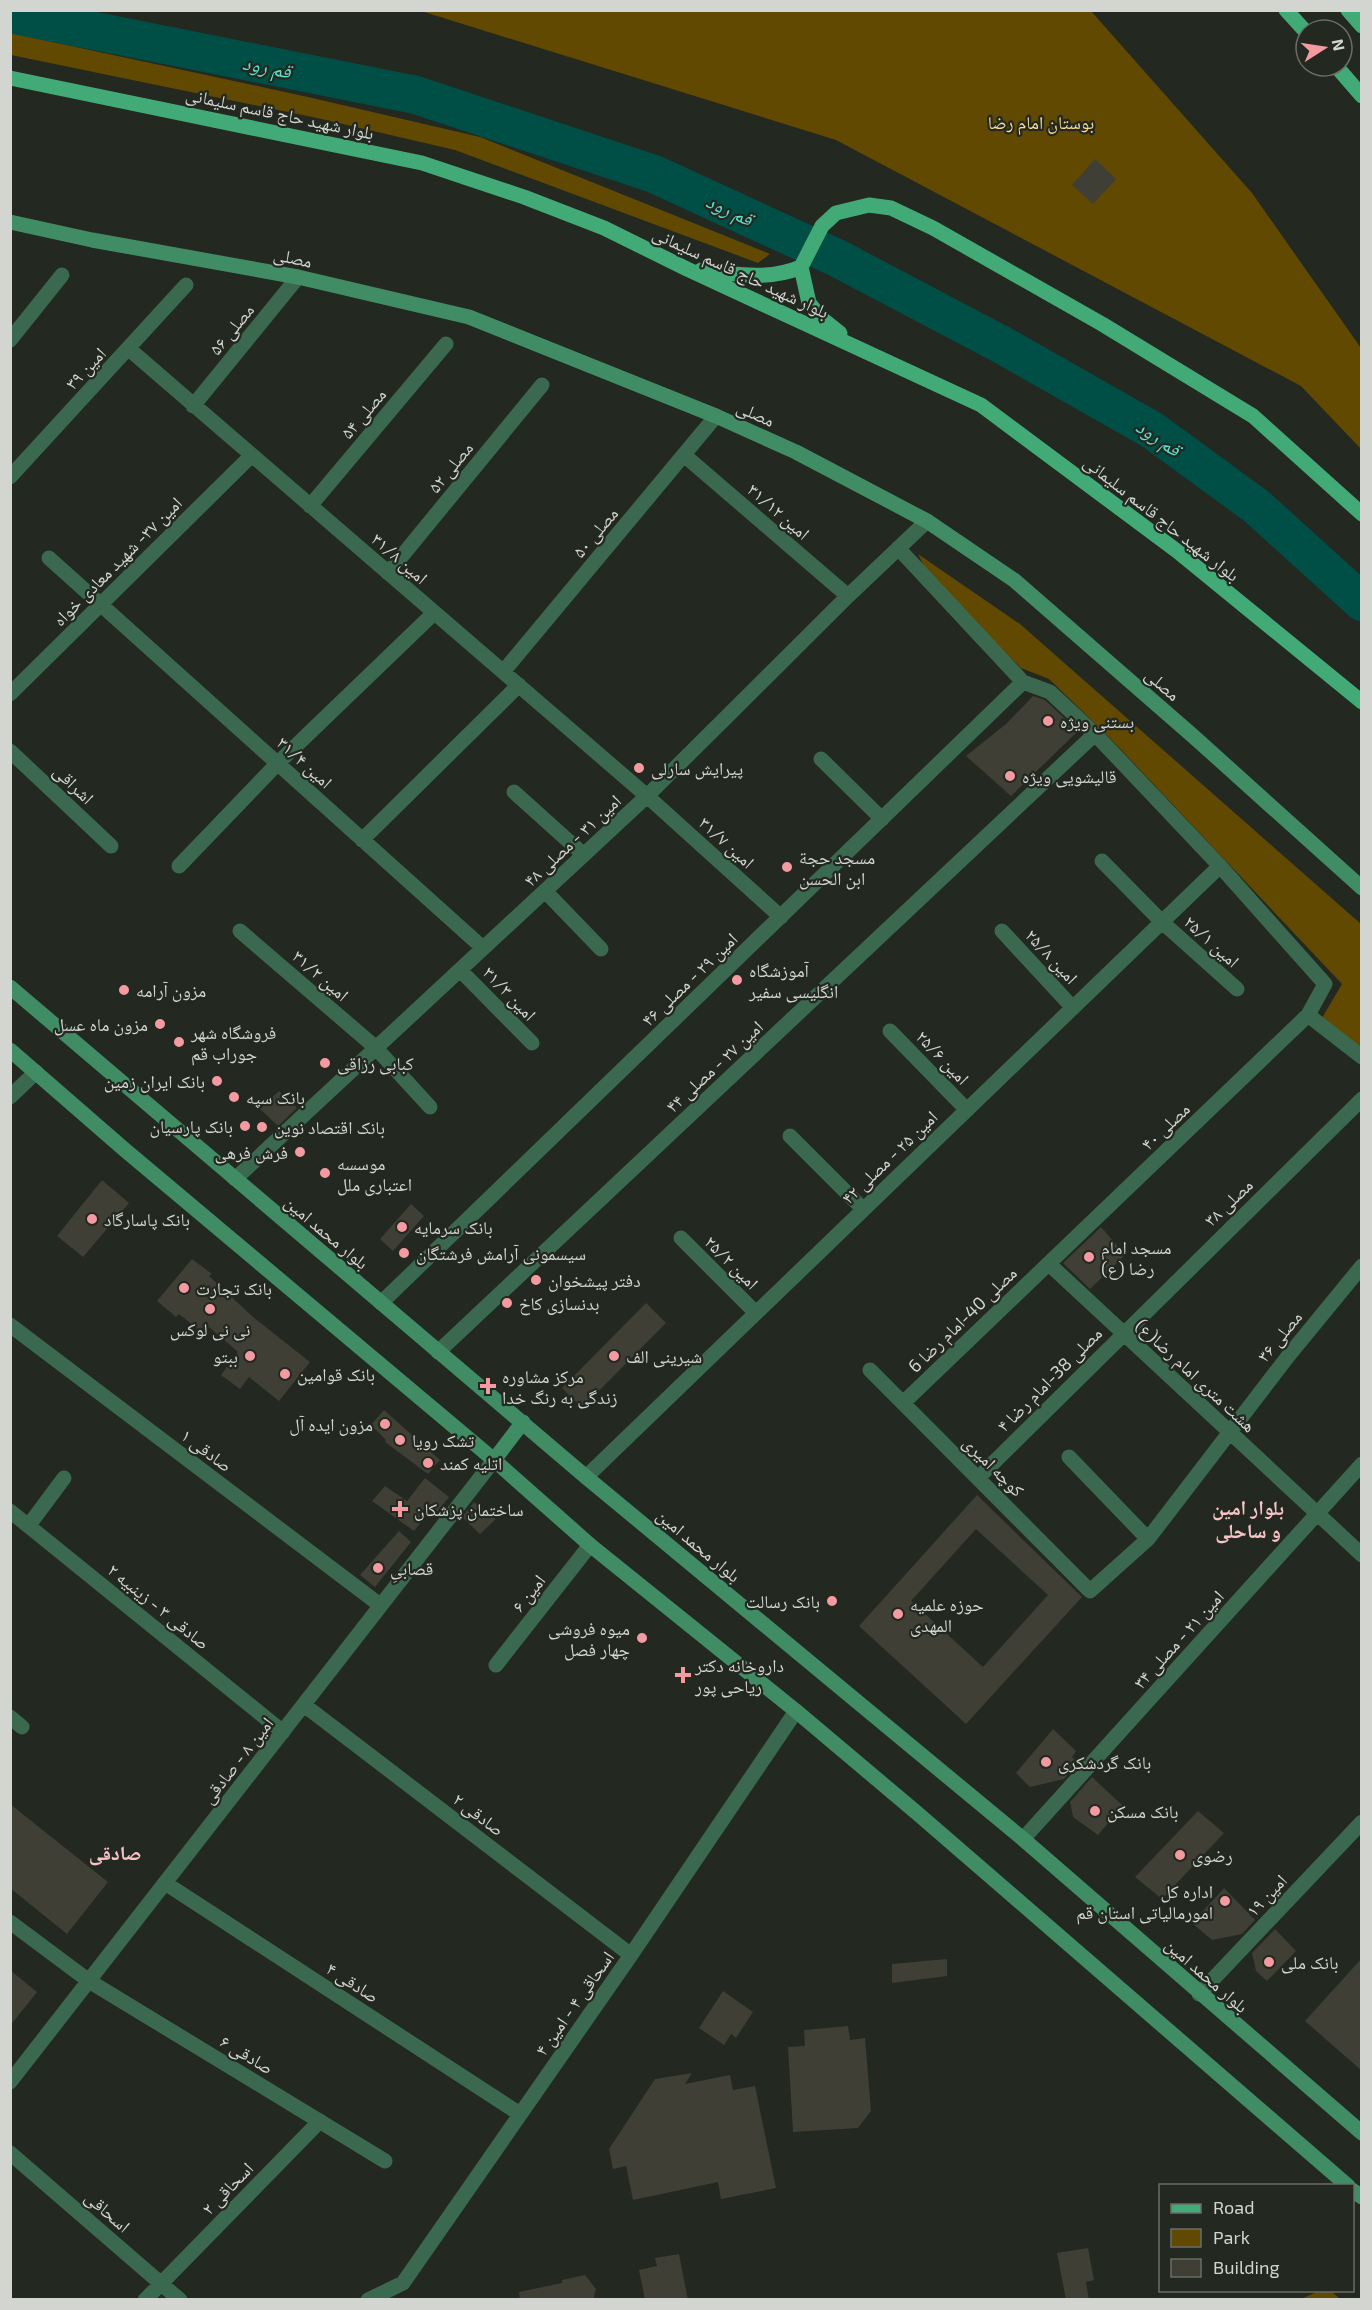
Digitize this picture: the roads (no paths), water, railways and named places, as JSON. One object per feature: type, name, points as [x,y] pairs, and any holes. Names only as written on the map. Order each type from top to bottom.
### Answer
[{"type":"main road","points":[[1348,10],[1362,26]]},
{"type":"main road","name":"بلوار شهید حاج قاسم سلیمانی","points":[[10,78],[422,163],[514,193],[604,228],[981,405],[1177,551],[1362,702]]},
{"type":"main road","points":[[1346,78],[1362,96]]},
{"type":"main road","points":[[861,350],[819,317],[809,303],[801,267],[822,226],[836,213],[869,205],[891,208],[933,228],[1092,318],[1253,416],[1362,514]]},
{"type":"main road","name":"مصلی","points":[[10,222],[93,240],[298,277],[469,317],[716,416],[796,452],[927,521],[1014,580],[1193,736],[1362,888]]},
{"type":"main road","points":[[687,268],[753,276],[786,273],[801,267]]},
{"type":"main road","name":"بلوار محمد امین","points":[[10,987],[586,1477],[1023,1839],[1362,2133]]},
{"type":"main road","points":[[10,1050],[134,1158],[494,1460],[590,1545],[796,1711],[926,1821],[1346,2184]]},
{"type":"main road","points":[[494,1460],[523,1422]]},
{"type":"street","points":[[10,340],[62,275]]},
{"type":"street","name":"مصلی ۵۶","points":[[193,406],[298,277]]},
{"type":"street","name":"امین ۳۹","points":[[10,477],[186,285]]},
{"type":"street","name":"مصلی ۵۴","points":[[310,506],[446,344]]},
{"type":"street","name":"امین ۳۱/۸","points":[[129,349],[647,796]]},
{"type":"street","name":"مصلی ۵۲","points":[[388,573],[542,385]]},
{"type":"street","name":"مصلی ۵۰","points":[[503,672],[716,416]]},
{"type":"street","name":"امین ۳۱/۱۲","points":[[684,455],[848,596]]},
{"type":"street","name":"امین ۳۷- شهید معادی خواه","points":[[10,694],[251,456]]},
{"type":"street","name":"امین ۳۱ - مصلی ۴۸","points":[[235,1179],[647,796],[848,596],[927,521]]},
{"type":"street","points":[[898,548],[1023,682],[1050,692],[1095,734],[1220,866]]},
{"type":"street","name":"امین ۳۱/۴","points":[[49,558],[483,948]]},
{"type":"street","points":[[179,867],[277,764],[434,613]]},
{"type":"street","name":"امین ۲۹ - مصلی ۴۶","points":[[381,1303],[1023,682]]},
{"type":"street","points":[[362,840],[519,685]]},
{"type":"street","name":"امین ۲۷ - مصلی ۴۴","points":[[438,1352],[1095,734]]},
{"type":"street","name":"اشراقی","points":[[10,751],[111,846]]},
{"type":"street","points":[[821,759],[882,819]]},
{"type":"street","points":[[514,792],[584,855]]},
{"type":"street","name":"امین ۳۱/۷","points":[[647,796],[781,917]]},
{"type":"street","name":"امین ۲۵/۱","points":[[1102,861],[1162,922],[1237,989]]},
{"type":"street","name":"امین ۲۵ - مصلی ۴۲","points":[[586,1477],[1220,866]]},
{"type":"street","name":"مصلی ۴۰","points":[[1049,1264],[1308,1015],[1324,984],[1220,866]]},
{"type":"street","points":[[546,891],[601,949]]},
{"type":"street","name":"امین ۳۱/۲","points":[[240,931],[375,1047],[430,1107]]},
{"type":"street","name":"امین ۲۵/۸","points":[[1002,931],[1073,1008]]},
{"type":"street","name":"امین ۳۱/۳","points":[[460,970],[531,1043]]},
{"type":"street","points":[[1308,1015],[1362,1058]]},
{"type":"street","name":"امین ۲۵/۶","points":[[890,1030],[967,1110]]},
{"type":"street","points":[[10,1097],[36,1072]]},
{"type":"street","name":"مصلی ۳۸","points":[[1122,1333],[1362,1100]]},
{"type":"street","points":[[790,1136],[863,1209]]},
{"type":"street","name":"امین ۲۵/۲","points":[[681,1238],[756,1313]]},
{"type":"street","name":"هشت متری امام رضا(ع)","points":[[1049,1264],[1362,1555]]},
{"type":"street","name":"مصلی 40-امام رضا 6","points":[[903,1403],[1049,1264]]},
{"type":"street","name":"مصلی ۳۶","points":[[1090,1591],[1148,1539],[1229,1432],[1362,1266]]},
{"type":"street","name":"صادقی ۱","points":[[10,1325],[380,1605]]},
{"type":"street","name":"مصلی 38-امام رضا ۴","points":[[978,1478],[1122,1333]]},
{"type":"street","name":"کوچه امیری","points":[[870,1370],[1090,1591]]},
{"type":"street","points":[[1069,1457],[1148,1539]]},
{"type":"street","name":"امین ۸ - صادقی","points":[[10,2082],[494,1460]]},
{"type":"street","name":"امین ۲۱ - مصلی ۳۴","points":[[1023,1839],[1362,1464]]},
{"type":"street","points":[[29,1525],[64,1478]]},
{"type":"street","name":"صادقی ۳ - زینبیه ۲","points":[[10,1511],[283,1732]]},
{"type":"street","name":"امین ۶","points":[[496,1665],[590,1545]]},
{"type":"street","name":"صادقی ۲","points":[[304,1705],[631,1955]]},
{"type":"street","name":"اسحاقی ۴ - امین ۴","points":[[368,2300],[403,2283],[631,1955],[796,1711]]},
{"type":"street","name":"امین ۱۹","points":[[1199,1994],[1362,1822]]},
{"type":"street","name":"صادقی ۴","points":[[165,1883],[520,2114]]},
{"type":"street","name":"صادقی ۶","points":[[10,1922],[89,1981],[385,2161]]},
{"type":"street","name":"اسحاقی ۲","points":[[145,2300],[320,2121]]},
{"type":"street","name":"اسحاقی","points":[[10,2153],[180,2300]]},
{"type":"waterway","name":"قم رود","points":[[10,14],[416,95],[654,174],[837,258],[1004,346],[1152,430],[1256,506],[1362,602]]},
{"type":"place","name":"بستنی ویژه","points":[[1048,721]]},
{"type":"place","name":"پیرایش سارلی","points":[[639,768]]},
{"type":"place","name":"قالیشویی ویژه","points":[[1010,776]]},
{"type":"place","name":"مسجد حجة ابن الحسن","points":[[787,867]]},
{"type":"place","name":"آموزشگاه انگلیسی سفیر","points":[[737,980]]},
{"type":"place","name":"مزون آرامه","points":[[124,990]]},
{"type":"place","name":"مزون ماه عسل","points":[[160,1024]]},
{"type":"place","name":"فروشگاه شهر جوراب قم","points":[[179,1042]]},
{"type":"place","name":"کبابی رزاقی","points":[[325,1063]]},
{"type":"place","name":"بانک ایران زمین","points":[[217,1081]]},
{"type":"place","name":"بانک سپه","points":[[234,1097]]},
{"type":"place","name":"بانک پارسیان","points":[[245,1126]]},
{"type":"place","name":"بانک اقتصاد نوین","points":[[262,1127]]},
{"type":"place","name":"فرش فرهی","points":[[300,1152]]},
{"type":"place","name":"موسسه اعتباری ملل","points":[[325,1173]]},
{"type":"place","name":"بانک پاسارگاد","points":[[92,1219]]},
{"type":"place","name":"بانک سرمایه","points":[[402,1227]]},
{"type":"place","name":"سیسمونی آرامش فرشتگان","points":[[404,1253]]},
{"type":"place","name":"مسجد امام رضا (ع)","points":[[1089,1257]]},
{"type":"place","name":"دفتر پیشخوان","points":[[536,1280]]},
{"type":"place","name":"بانک تجارت","points":[[184,1288]]},
{"type":"place","name":"بدنسازی کاخ","points":[[507,1303]]},
{"type":"place","name":"نی نی لوکس","points":[[210,1309]]},
{"type":"place","name":"ببتو","points":[[250,1356]]},
{"type":"place","name":"شیرینی الف","points":[[614,1356]]},
{"type":"place","name":"بانک قوامین","points":[[285,1374]]},
{"type":"place","name":"مرکز مشاوره زندگی به رنگ خدا","points":[[488,1386]]},
{"type":"place","name":"مزون ایده آل","points":[[385,1424]]},
{"type":"place","name":"تشک رویا","points":[[400,1440]]},
{"type":"place","name":"اتلیه کمند","points":[[428,1463]]},
{"type":"place","name":"ساختمان پزشکان","points":[[400,1509]]},
{"type":"place","name":"قصابیِ","points":[[378,1568]]},
{"type":"place","name":"بانک رسالت","points":[[832,1601]]},
{"type":"place","name":"حوزه علمیه المهدی","points":[[898,1614]]},
{"type":"place","name":"میوه فروشی چهار فصل","points":[[642,1638]]},
{"type":"place","name":"داروخانه دکتر ریاحی پور","points":[[683,1675]]},
{"type":"place","name":"بانک گردشکری","points":[[1046,1762]]},
{"type":"place","name":"بانک مسکن","points":[[1095,1811]]},
{"type":"place","name":"رضوی","points":[[1180,1855]]},
{"type":"place","name":"اداره کل امورمالیاتی استان قم","points":[[1225,1901]]},
{"type":"place","name":"بانک ملی","points":[[1269,1962]]},
{"type":"district","name":"بلوار امین و ساحلی","points":[[1248,1518]]},
{"type":"district","name":"صادقی","points":[[115,1852]]},
{"type":"park label","name":"بوستان امام رضا","points":[[1041,122]]}]
